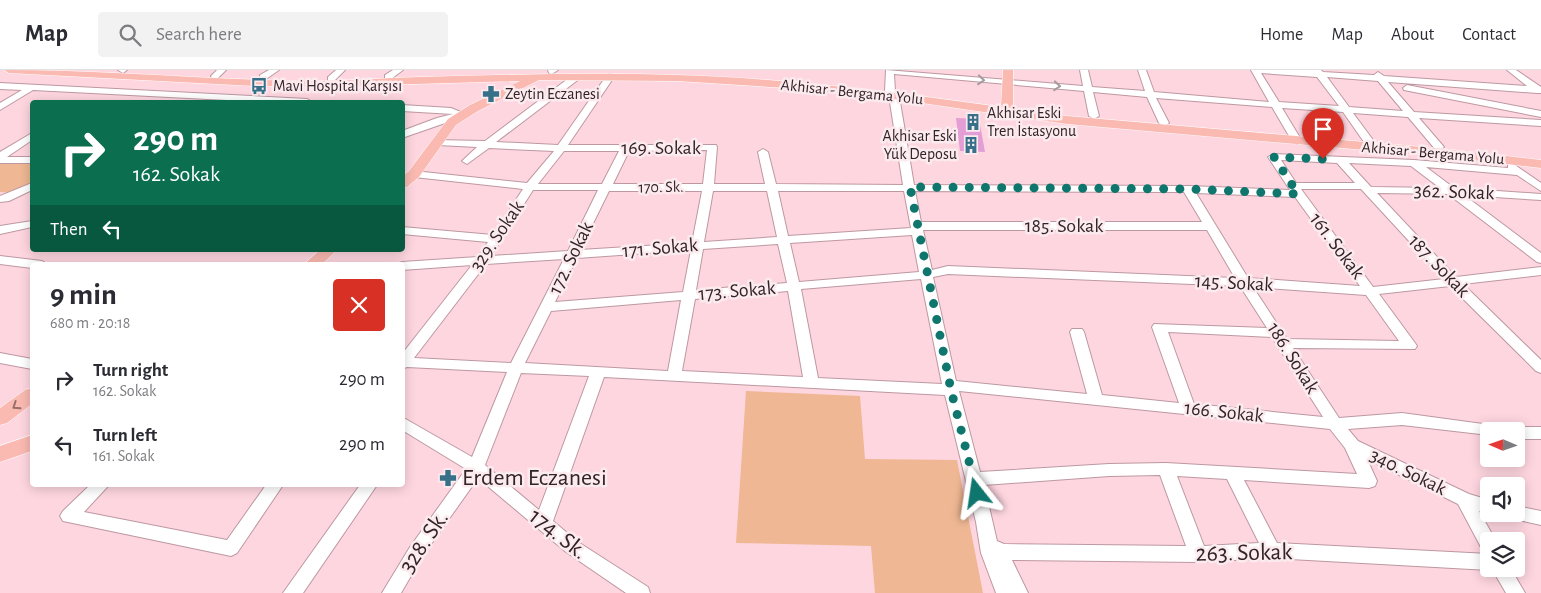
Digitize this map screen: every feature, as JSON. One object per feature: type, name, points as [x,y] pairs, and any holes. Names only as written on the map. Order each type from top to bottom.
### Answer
[{"type":"main road","name":"Akhisar - Bergama Yolu","points":[[9,70],[254,84],[539,77],[677,78],[894,93]]},
{"type":"main road","name":"Akhisar - Bergama Yolu","points":[[121,70],[219,73],[263,78],[330,79],[553,70],[685,74],[791,80],[1008,109],[1067,120],[1295,138],[1368,140],[1541,158]]},
{"type":"main road","points":[[405,182],[414,174],[452,122],[474,108],[553,70]]},
{"type":"main road","points":[[1008,76],[1008,109]]},
{"type":"main road","name":"Akhisar - Bergama Yolu","points":[[1008,109],[1164,123],[1541,164]]},
{"type":"main road","points":[[315,262],[327,252]]},
{"type":"main road","points":[[0,418],[30,396]]},
{"type":"main road","points":[[0,454],[30,444]]},
{"type":"street","points":[[263,78],[275,70]]},
{"type":"street","points":[[330,79],[341,70]]},
{"type":"street","points":[[388,77],[399,70]]},
{"type":"street","points":[[1084,70],[1094,116]]},
{"type":"street","points":[[1142,70],[1150,94],[1164,123]]},
{"type":"street","points":[[1254,70],[1295,138]]},
{"type":"street","points":[[1261,70],[1318,72],[1383,81],[1541,114]]},
{"type":"street","points":[[1373,70],[1439,147]]},
{"type":"street","points":[[1511,70],[1539,91]]},
{"type":"street","points":[[1005,593],[990,553],[985,522],[950,388],[899,133],[894,93],[895,71],[1008,76],[1088,88],[1150,94],[1541,124]]},
{"type":"street","points":[[1318,72],[1368,140]]},
{"type":"street","points":[[467,161],[486,144],[576,77]]},
{"type":"street","name":"329. Sokak","points":[[405,359],[482,261],[530,187],[590,108],[610,77]]},
{"type":"street","points":[[1383,81],[1539,91]]},
{"type":"street","points":[[0,86],[189,100]]},
{"type":"street","points":[[0,107],[32,88]]},
{"type":"street","points":[[85,100],[98,92]]},
{"type":"street","points":[[405,108],[451,111],[463,115]]},
{"type":"street","points":[[405,134],[440,120],[463,115]]},
{"type":"street","points":[[0,158],[30,137]]},
{"type":"street","name":"169. Sokak","points":[[438,142],[560,148],[712,148],[708,186],[696,244],[674,377]]},
{"type":"street","name":"172. Sokak","points":[[476,468],[516,368],[625,148]]},
{"type":"street","points":[[763,152],[794,286],[812,384]]},
{"type":"street","name":"161. Sokak","points":[[1281,338],[1410,346],[1295,190],[1274,157],[1340,160]]},
{"type":"street","points":[[0,158],[30,160]]},
{"type":"street","points":[[1340,160],[1414,163],[1519,172]]},
{"type":"street","name":"187. Sokak","points":[[1340,160],[1364,188],[1453,281],[1541,368]]},
{"type":"street","points":[[1506,160],[1541,188]]},
{"type":"street","points":[[1414,163],[1541,259]]},
{"type":"street","name":"170. Sk.","points":[[414,174],[530,187],[910,187]]},
{"type":"street","points":[[2,200],[30,187]]},
{"type":"street","name":"362. Sokak","points":[[910,187],[1295,190],[1364,188],[1541,197]]},
{"type":"street","name":"186. Sokak","points":[[1188,189],[1244,282],[1335,424]]},
{"type":"street","points":[[0,230],[30,224]]},
{"type":"street","name":"185. Sokak","points":[[917,228],[1211,226]]},
{"type":"street","name":"171. Sokak","points":[[405,266],[572,255],[696,244],[783,240],[917,228]]},
{"type":"street","points":[[405,230],[496,239]]},
{"type":"street","points":[[0,260],[30,264]]},
{"type":"street","name":"145. Sokak","points":[[927,275],[948,270],[1244,282],[1371,291],[1541,271]]},
{"type":"street","name":"173. Sokak","points":[[546,307],[927,275]]},
{"type":"street","points":[[1188,408],[1160,327],[1281,338]]},
{"type":"street","points":[[1077,332],[1096,400]]},
{"type":"street","points":[[0,358],[30,364]]},
{"type":"street","name":"166. Sokak","points":[[405,362],[812,384],[950,388],[1188,408],[1335,424],[1402,419],[1480,429]]},
{"type":"street","points":[[542,523],[598,373]]},
{"type":"street","name":"340. Sokak","points":[[1335,424],[1352,445],[1464,499],[1480,504]]},
{"type":"street","name":"174. Sk.","points":[[405,429],[476,468],[572,547],[641,593]]},
{"type":"street","points":[[1525,433],[1541,433]]},
{"type":"street","points":[[973,479],[1109,470],[1166,469],[1369,481],[1352,445]]},
{"type":"street","name":"328. Sk.","points":[[390,593],[416,552],[476,468]]},
{"type":"street","points":[[1166,469],[1198,554]]},
{"type":"street","points":[[1232,473],[1272,550]]},
{"type":"street","points":[[99,487],[69,516],[231,548],[274,487]]},
{"type":"street","points":[[292,593],[368,487]]},
{"type":"street","points":[[1464,499],[1482,532]]},
{"type":"street","points":[[1525,515],[1541,518]]},
{"type":"street","points":[[985,522],[1018,593]]},
{"type":"street","name":"263. Sokak","points":[[998,552],[1198,554],[1272,550],[1480,562]]},
{"type":"street","points":[[1507,577],[1516,593]]},
{"type":"shaded area","points":[[30,163],[30,184],[13,193],[0,192],[0,164]]},
{"type":"shaded area","points":[[746,391],[860,396],[865,459],[957,460],[983,593],[875,593],[871,546],[736,543]]},
{"type":"building","points":[[956,118],[979,119],[985,152],[960,151]]},
{"type":"place","name":"Mavi Hospital Karşısı","points":[[259,86]]},
{"type":"place","name":"Zeytin Eczanesi","points":[[491,94]]},
{"type":"place","name":"Akhisar Eski Tren İstasyonu","points":[[973,122]]},
{"type":"place","name":"Akhisar Eski Yük Deposu","points":[[971,145]]},
{"type":"place","name":"Erdem Eczanesi","points":[[448,478]]},
{"type":"route","points":[[977,493],[951,390],[917,230],[910,187],[1188,189],[1298,194],[1274,157],[1323,159]]}]
